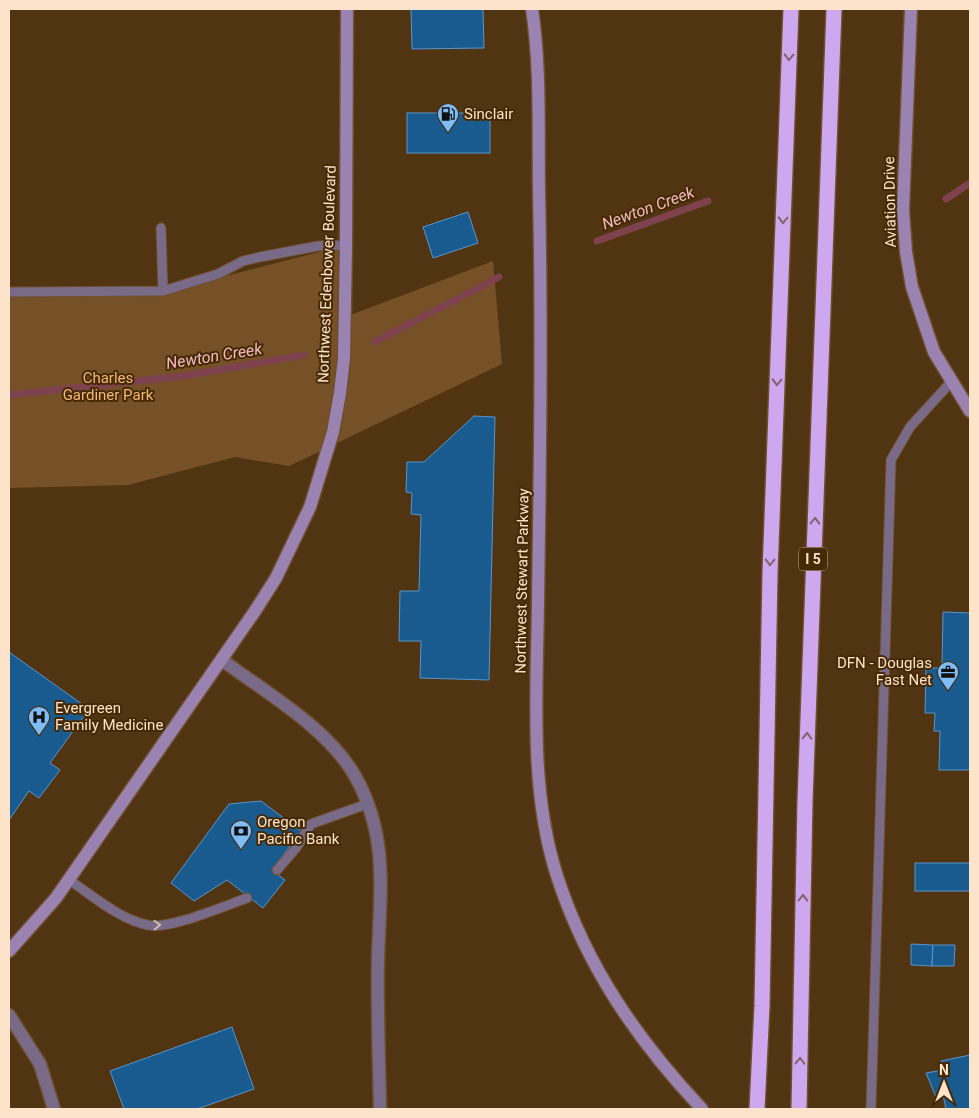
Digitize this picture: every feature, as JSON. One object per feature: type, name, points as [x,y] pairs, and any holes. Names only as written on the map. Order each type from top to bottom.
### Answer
[{"type":"highway","points":[[758,1109],[762,1006],[770,573],[791,9]]},
{"type":"highway","name":"I 5","points":[[799,1109],[804,801],[834,9]]},
{"type":"street","name":"Northwest Edenbower Boulevard","points":[[9,951],[38,920],[69,880],[222,660],[276,578],[310,507],[333,432],[342,375],[346,245],[347,9]]},
{"type":"street","name":"Northwest Stewart Parkway","points":[[532,9],[537,68],[541,290],[537,692],[540,796],[547,838],[557,875],[589,954],[637,1034],[702,1109]]},
{"type":"street","name":"Aviation Drive","points":[[911,9],[903,210],[906,252],[912,287],[934,352],[970,411]]},
{"type":"street","points":[[222,660],[315,730],[355,776],[367,804],[380,854],[382,873],[378,957],[380,1109]]},
{"type":"street","points":[[9,1015],[40,1064],[54,1109]]},
{"type":"lane","points":[[161,228],[163,291]]},
{"type":"lane","points":[[9,292],[163,291],[218,274],[243,261],[318,246],[346,245]]},
{"type":"lane","points":[[871,1109],[891,460],[910,427],[951,382]]},
{"type":"lane","points":[[278,870],[296,848],[311,824],[367,804]]},
{"type":"lane","points":[[69,880],[113,909],[137,922],[150,926],[166,925],[247,898]]},
{"type":"green space","name":"Charles Gardiner Park","points":[[346,245],[345,317],[493,261],[502,364],[289,466],[235,457],[128,485],[9,488],[9,287],[179,288]]},
{"type":"building","points":[[411,9],[483,9],[484,48],[412,49]]},
{"type":"building","name":"Sinclair","points":[[407,113],[490,113],[490,153],[407,153]]},
{"type":"building","points":[[468,212],[478,243],[433,258],[423,227]]},
{"type":"building","points":[[474,416],[495,417],[489,680],[420,678],[421,641],[399,641],[400,591],[419,591],[421,515],[411,514],[412,493],[406,492],[407,462],[424,462]]},
{"type":"building","name":"DFN - Douglas Fast Net","points":[[943,612],[970,613],[970,770],[939,770],[940,731],[934,731],[935,713],[925,713],[926,668],[942,668]]},
{"type":"building","name":"Evergreen Family Medicine","points":[[9,652],[89,709],[50,763],[60,770],[39,798],[29,791],[9,820]]},
{"type":"building","name":"Oregon Pacific Bank","points":[[261,801],[301,831],[272,870],[285,880],[263,908],[227,880],[194,901],[171,883],[229,804]]},
{"type":"building","points":[[915,863],[970,863],[970,891],[915,891]]},
{"type":"building","points":[[911,944],[933,945],[932,966],[911,965]]},
{"type":"building","points":[[933,945],[955,945],[954,966],[932,966]]},
{"type":"building","points":[[232,1027],[254,1089],[197,1109],[124,1109],[110,1071]]},
{"type":"building","points":[[970,1055],[970,1109],[946,1109],[943,1095],[936,1097],[926,1073],[943,1070],[941,1061]]},
{"type":"waterway","name":"Newton Creek","points":[[946,199],[970,183]]},
{"type":"waterway","name":"Newton Creek","points":[[597,241],[708,201]]},
{"type":"waterway","name":"Newton Creek","points":[[375,342],[499,277]]},
{"type":"waterway","name":"Newton Creek","points":[[9,395],[184,376],[304,355]]},
{"type":"place","name":"Sinclair","points":[[448,133]]},
{"type":"place","name":"DFN - Douglas Fast Net","points":[[948,691]]},
{"type":"place","name":"Evergreen Family Medicine","points":[[39,736]]},
{"type":"place","name":"Oregon Pacific Bank","points":[[241,850]]}]
